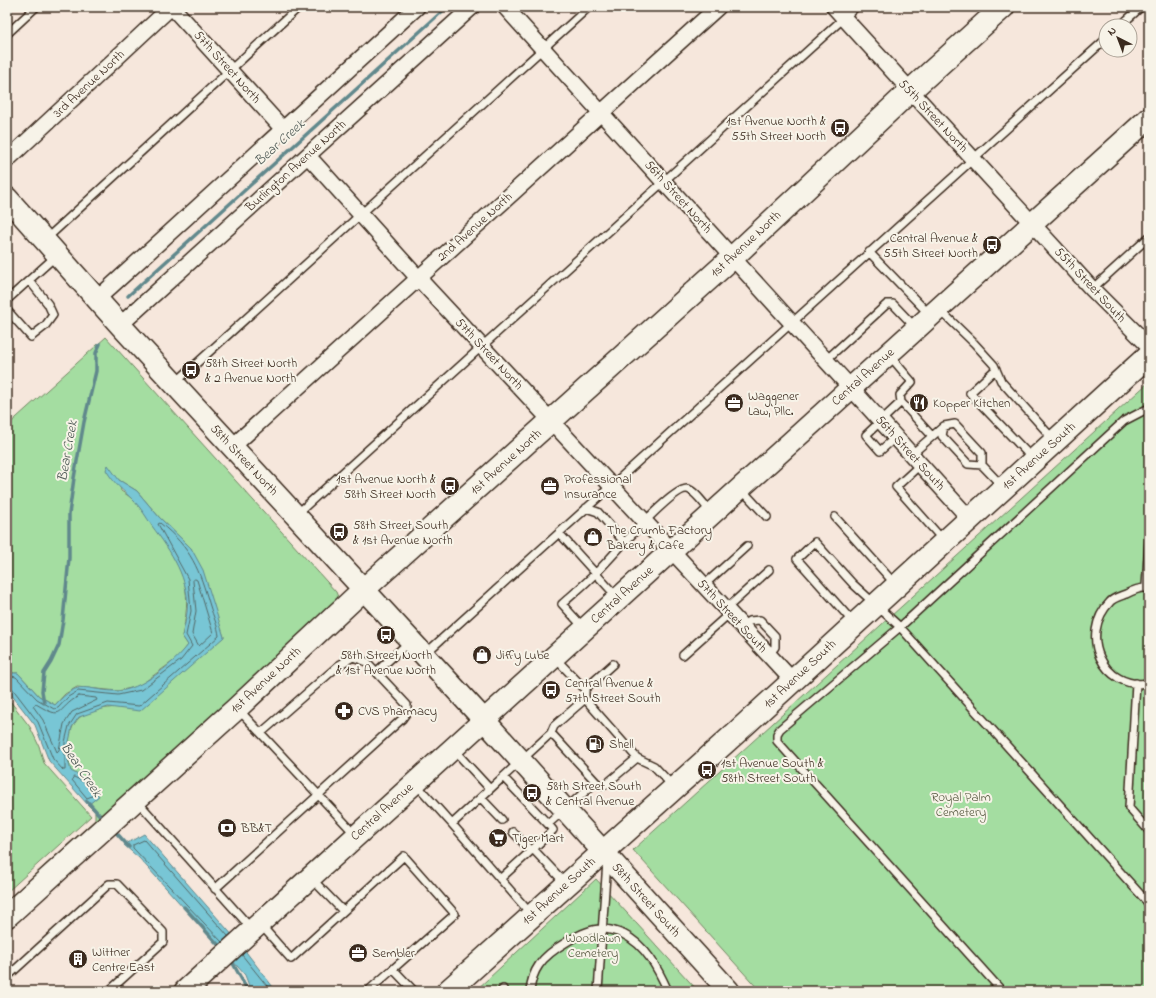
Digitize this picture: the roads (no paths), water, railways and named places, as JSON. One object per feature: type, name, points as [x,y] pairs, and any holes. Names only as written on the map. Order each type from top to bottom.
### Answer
[{"type":"main road","name":"1st Avenue North","points":[[7,916],[130,806],[364,590],[732,258],[910,91],[1003,7]]},
{"type":"main road","name":"Central Avenue","points":[[185,991],[1149,118]]},
{"type":"main road","name":"58th Street North","points":[[7,198],[174,384],[484,720]]},
{"type":"main road","name":"1st Avenue South","points":[[452,990],[566,885],[605,854],[698,766],[1149,355]]},
{"type":"main road","name":"58th Street South","points":[[484,720],[729,991]]},
{"type":"street","name":"57th Street North","points":[[171,7],[282,128]]},
{"type":"street","name":"3rd Avenue North","points":[[7,160],[171,7]]},
{"type":"street","points":[[97,299],[282,128],[417,7]]},
{"type":"street","name":"Burlington Avenue North","points":[[120,324],[472,7]]},
{"type":"street","name":"56th Street North","points":[[505,7],[602,112],[732,258],[851,388]]},
{"type":"street","name":"2nd Avenue North","points":[[232,447],[718,7]]},
{"type":"street","name":"55th Street North","points":[[834,7],[1033,223]]},
{"type":"street","name":"57th Street North","points":[[308,156],[419,279],[672,550]]},
{"type":"street","name":"55th Street South","points":[[1033,223],[1092,289],[1149,346]]},
{"type":"street","name":"56th Street South","points":[[851,388],[969,518]]},
{"type":"street","name":"57th Street South","points":[[672,550],[793,681]]},
{"type":"lane","points":[[7,34],[36,7]]},
{"type":"lane","points":[[7,300],[29,280],[51,248],[230,70],[299,7]]},
{"type":"lane","points":[[174,384],[362,215],[589,7]]},
{"type":"lane","points":[[296,516],[856,7]]},
{"type":"lane","points":[[1129,18],[1141,7]]},
{"type":"lane","points":[[376,672],[418,648],[559,533],[1098,46]]},
{"type":"lane","points":[[1092,289],[1149,237]]},
{"type":"lane","points":[[870,252],[928,318]]},
{"type":"lane","points":[[7,310],[30,337],[45,326],[53,315],[51,308],[29,280]]},
{"type":"lane","points":[[826,360],[887,304],[893,304],[928,318],[974,343],[995,367],[1001,381],[1055,442]]},
{"type":"lane","points":[[888,354],[912,382],[900,395],[901,402],[932,436]]},
{"type":"lane","points":[[995,367],[970,393],[1034,460]]},
{"type":"lane","points":[[896,437],[880,451],[866,435],[901,402]]},
{"type":"lane","points":[[1002,991],[777,741],[777,734],[780,729],[900,627],[1124,421],[1149,408]]},
{"type":"lane","points":[[944,541],[896,487],[932,436],[944,426],[955,424],[982,452],[982,465],[1003,488]]},
{"type":"lane","points":[[944,426],[942,436],[968,464],[982,465]]},
{"type":"lane","points":[[740,488],[767,517]]},
{"type":"lane","points":[[584,629],[562,604],[596,573],[645,521],[675,494],[682,489],[691,490],[712,514]]},
{"type":"lane","points":[[586,508],[598,512],[625,543]]},
{"type":"lane","points":[[835,518],[896,586]]},
{"type":"lane","points":[[559,533],[618,598]]},
{"type":"lane","points":[[1149,540],[1148,588],[1131,591],[1110,602],[1097,621],[1095,644],[1100,660],[1115,676],[1136,683],[1149,683]]},
{"type":"lane","points":[[854,624],[797,559],[815,542],[853,584],[900,627],[1149,904]]},
{"type":"lane","points":[[704,585],[747,546]]},
{"type":"lane","points":[[683,655],[769,570]]},
{"type":"lane","points":[[355,610],[364,590]]},
{"type":"lane","points":[[279,669],[309,651]]},
{"type":"lane","points":[[215,889],[320,796],[402,719],[407,712],[407,705],[367,662],[353,657],[346,660],[261,734]]},
{"type":"lane","points":[[554,657],[584,689],[585,699],[637,758],[654,766],[669,782]]},
{"type":"lane","points":[[584,689],[613,664]]},
{"type":"lane","points":[[1136,683],[1129,808],[1149,831]]},
{"type":"lane","points":[[452,824],[551,733],[554,726],[585,699]]},
{"type":"lane","points":[[237,708],[356,836]]},
{"type":"lane","points":[[551,733],[600,785],[605,785],[637,758]]},
{"type":"lane","points":[[452,749],[490,789]]},
{"type":"lane","points":[[661,786],[698,766]]},
{"type":"lane","points":[[500,879],[553,830],[503,777]]},
{"type":"lane","points":[[548,824],[596,782]]},
{"type":"lane","points":[[415,783],[532,916]]},
{"type":"lane","points":[[481,798],[502,820]]},
{"type":"lane","points":[[130,806],[215,889],[251,931],[291,959],[404,856],[455,914],[368,991]]},
{"type":"lane","points":[[598,991],[605,854],[617,829]]},
{"type":"lane","points":[[514,832],[566,885]]},
{"type":"lane","points":[[311,877],[343,911]]},
{"type":"lane","points":[[7,977],[109,884],[117,884],[162,932],[163,942],[108,991]]},
{"type":"lane","points":[[530,991],[531,982],[539,964],[559,946],[581,935],[601,929],[623,934],[642,948],[658,968],[668,991]]},
{"type":"lane","points":[[393,969],[414,991]]},
{"type":"water","points":[[108,465],[119,480],[137,491],[159,517],[191,548],[203,570],[224,637],[140,711],[108,707],[79,717],[72,727],[68,760],[71,771],[86,779],[99,796],[88,805],[49,761],[35,725],[7,689],[7,666],[10,673],[18,673],[39,696],[55,705],[64,696],[77,688],[117,691],[126,690],[136,686],[156,675],[175,660],[188,645],[182,636],[187,615],[186,589],[178,566],[166,545],[141,510],[109,475],[106,470]]},
{"type":"water","points":[[144,834],[234,937],[221,949],[139,858],[124,845]]},
{"type":"water","points":[[243,948],[276,991],[251,991],[245,975],[231,959]]},
{"type":"waterway","name":"Bear Creek","points":[[128,296],[447,7]]},
{"type":"waterway","name":"Bear Creek","points":[[44,703],[42,691],[44,673],[59,645],[63,620],[69,558],[69,514],[84,422],[96,371],[96,353],[100,344]]},
{"type":"waterway","name":"Bear Creek","points":[[87,801],[103,819]]},
{"type":"waterway","name":"Bear Creek","points":[[113,829],[129,847]]},
{"type":"waterway","name":"Bear Creek","points":[[184,907],[222,949]]},
{"type":"waterway","name":"Bear Creek","points":[[230,958],[248,991]]},
{"type":"place","name":"1st Avenue North & 55th Street North","points":[[840,128]]},
{"type":"place","name":"Central Avenue & 55th Street North","points":[[992,245]]},
{"type":"place","name":"58th Street North & 2 Avenue North","points":[[191,370]]},
{"type":"place","name":"Waggener Law, Pllc.","points":[[734,403]]},
{"type":"place","name":"Kopper Kitchen","points":[[919,403]]},
{"type":"place","name":"1st Avenue North & 58th Street North","points":[[450,486]]},
{"type":"place","name":"Professional Insurance","points":[[550,486]]},
{"type":"place","name":"58th Street South & 1st Avenue North","points":[[339,532]]},
{"type":"place","name":"The Crumb Factory Bakery & Cafe","points":[[593,537]]},
{"type":"place","name":"58th Street North & 1st Avenue North","points":[[386,635]]},
{"type":"place","name":"Jiffy Lube","points":[[482,655]]},
{"type":"place","name":"Central Avenue & 57th Street South","points":[[551,690]]},
{"type":"place","name":"CVS Pharmacy","points":[[344,711]]},
{"type":"place","name":"Shell","points":[[595,744]]},
{"type":"place","name":"1st Avenue South & 58th Street South","points":[[707,770]]},
{"type":"place","name":"58th Street South & Central Avenue","points":[[532,793]]},
{"type":"place","name":"BB&T","points":[[227,828]]},
{"type":"place","name":"Tiger Mart","points":[[498,838]]},
{"type":"place","name":"Sembler","points":[[358,953]]},
{"type":"place","name":"Wittner Centre East","points":[[78,959]]},
{"type":"park label","name":"Royal Palm Cemetery","points":[[961,804]]},
{"type":"park label","name":"Woodlawn Cemetery","points":[[593,946]]}]
